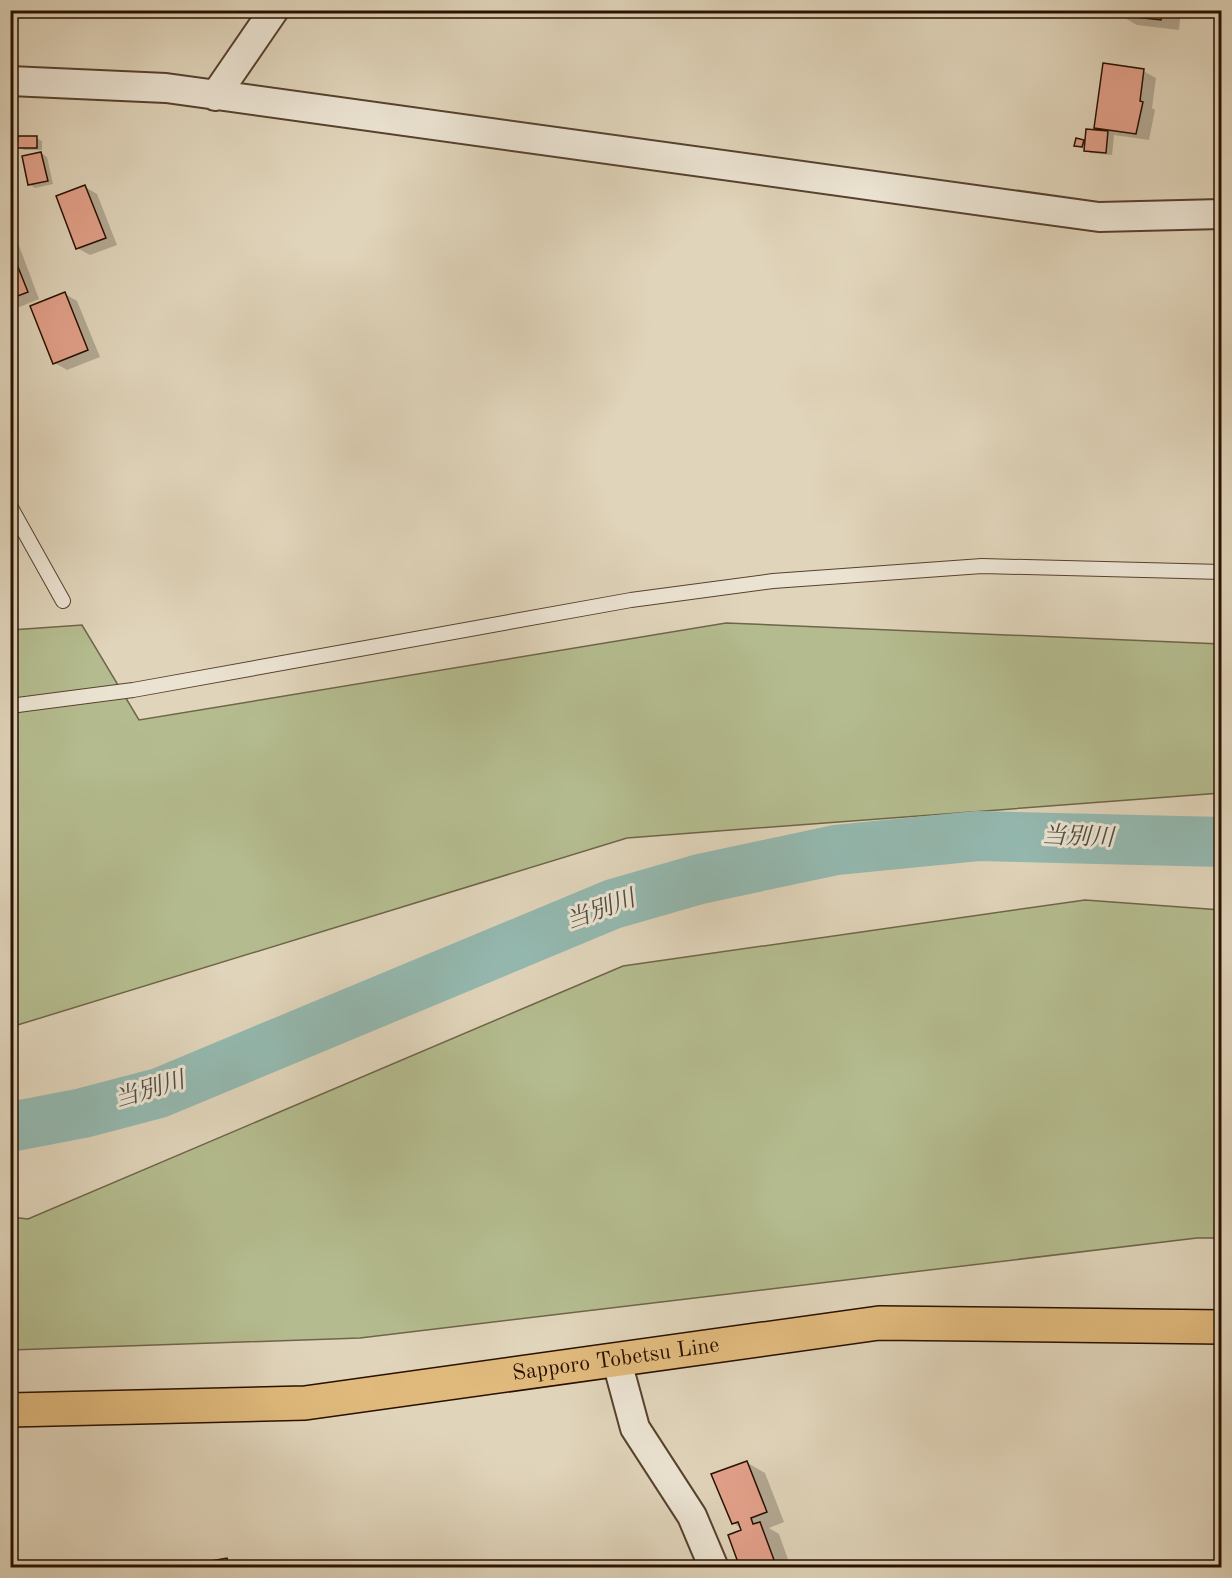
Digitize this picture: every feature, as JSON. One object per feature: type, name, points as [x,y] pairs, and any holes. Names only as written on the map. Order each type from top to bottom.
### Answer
[{"type":"main road","name":"Sapporo Tobetsu Line","points":[[10,1410],[305,1403],[879,1323],[1221,1327]]},
{"type":"street","points":[[215,96],[274,10]]},
{"type":"street","points":[[10,81],[166,88],[1099,217],[1221,214]]},
{"type":"street","points":[[616,1358],[635,1428],[692,1516],[714,1568]]},
{"type":"lane","points":[[10,506],[63,601]]},
{"type":"lane","points":[[10,706],[134,690],[630,600],[773,581],[982,566],[1221,572]]},
{"type":"green space","points":[[726,623],[1221,644],[1221,793],[627,838],[11,1027],[11,630],[82,625],[139,720]]},
{"type":"green space","points":[[1085,900],[1221,910],[1221,1238],[1197,1238],[360,1338],[11,1350],[11,1217],[28,1219],[623,966]]},
{"type":"building","points":[[1117,10],[1162,10],[1161,20],[1117,15]]},
{"type":"building","points":[[1103,63],[1144,69],[1140,101],[1143,102],[1136,134],[1094,128]]},
{"type":"building","points":[[1086,129],[1108,131],[1106,153],[1084,151]]},
{"type":"building","points":[[18,136],[37,136],[37,148],[17,148]]},
{"type":"building","points":[[1076,138],[1084,140],[1082,147],[1074,146]]},
{"type":"building","points":[[41,152],[48,181],[28,185],[22,156]]},
{"type":"building","points":[[85,185],[106,238],[76,249],[56,196]]},
{"type":"building","points":[[10,247],[28,292],[10,299]]},
{"type":"building","points":[[65,292],[88,350],[53,364],[30,306]]},
{"type":"building","points":[[747,1461],[767,1512],[751,1518],[753,1524],[760,1522],[777,1568],[740,1568],[728,1535],[741,1530],[738,1522],[732,1524],[711,1474]]},
{"type":"building","points":[[227,1558],[229,1568],[188,1568],[188,1565]]},
{"type":"waterway","name":"当別川","points":[[10,1127],[83,1113],[159,1093],[613,904],[700,879],[836,850],[978,836],[1222,842]]}]
